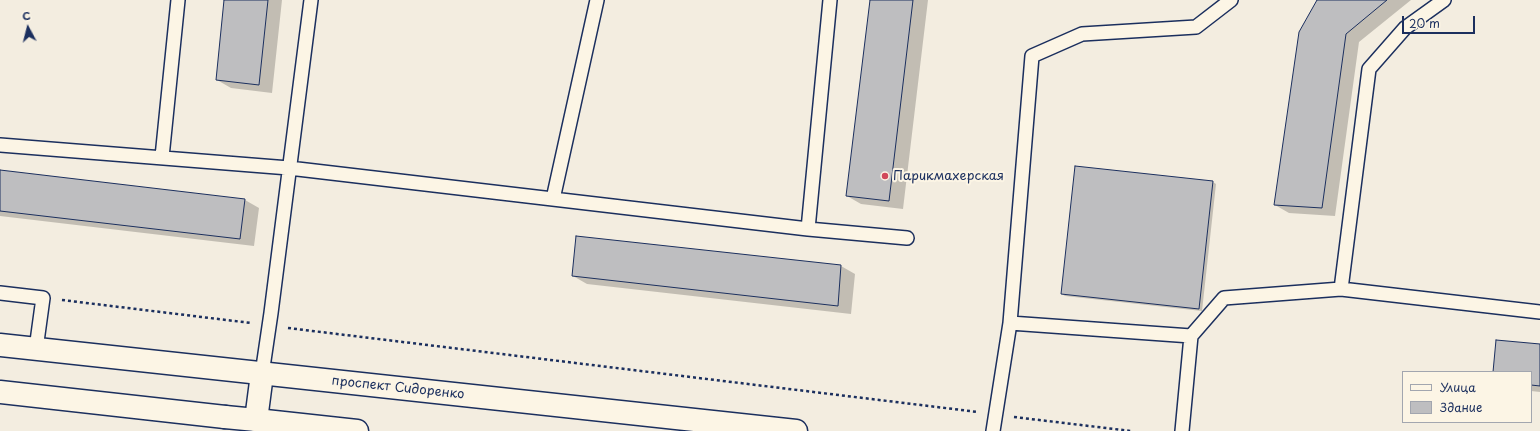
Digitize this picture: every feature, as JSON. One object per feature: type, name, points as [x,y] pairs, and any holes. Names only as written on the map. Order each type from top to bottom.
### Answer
[{"type":"main road","name":"проспект Сидоренко","points":[[0,345],[796,431]]},
{"type":"main road","points":[[256,420],[262,374]]},
{"type":"main road","points":[[0,392],[226,424],[256,420],[357,431]]},
{"type":"lane","points":[[162,157],[178,0]]},
{"type":"lane","points":[[262,374],[311,0]]},
{"type":"lane","points":[[553,199],[597,0]]},
{"type":"lane","points":[[808,229],[830,0]]},
{"type":"lane","points":[[993,431],[1010,323],[1032,56],[1082,34],[1196,26],[1231,0]]},
{"type":"lane","points":[[1341,290],[1369,69],[1405,28],[1444,0]]},
{"type":"lane","points":[[0,145],[289,168],[808,229],[907,238]]},
{"type":"lane","points":[[1182,431],[1191,336],[1224,298],[1341,290],[1540,312]]},
{"type":"lane","points":[[0,293],[43,298],[36,349]]},
{"type":"lane","points":[[1010,323],[1191,336]]},
{"type":"path","points":[[43,298],[1131,431]]},
{"type":"building","points":[[224,0],[268,0],[259,85],[216,80]]},
{"type":"building","points":[[870,0],[913,0],[889,201],[846,196]]},
{"type":"building","points":[[1317,0],[1387,0],[1346,34],[1322,208],[1274,205],[1299,32]]},
{"type":"building","points":[[1075,166],[1213,181],[1199,309],[1061,294]]},
{"type":"building","points":[[0,170],[245,199],[240,239],[0,211]]},
{"type":"building","points":[[576,236],[841,265],[838,306],[572,276]]},
{"type":"building","points":[[1496,340],[1540,344],[1540,386],[1532,385],[1532,371],[1493,371]]},
{"type":"place","name":"Парикмахерская","points":[[885,176]]}]
